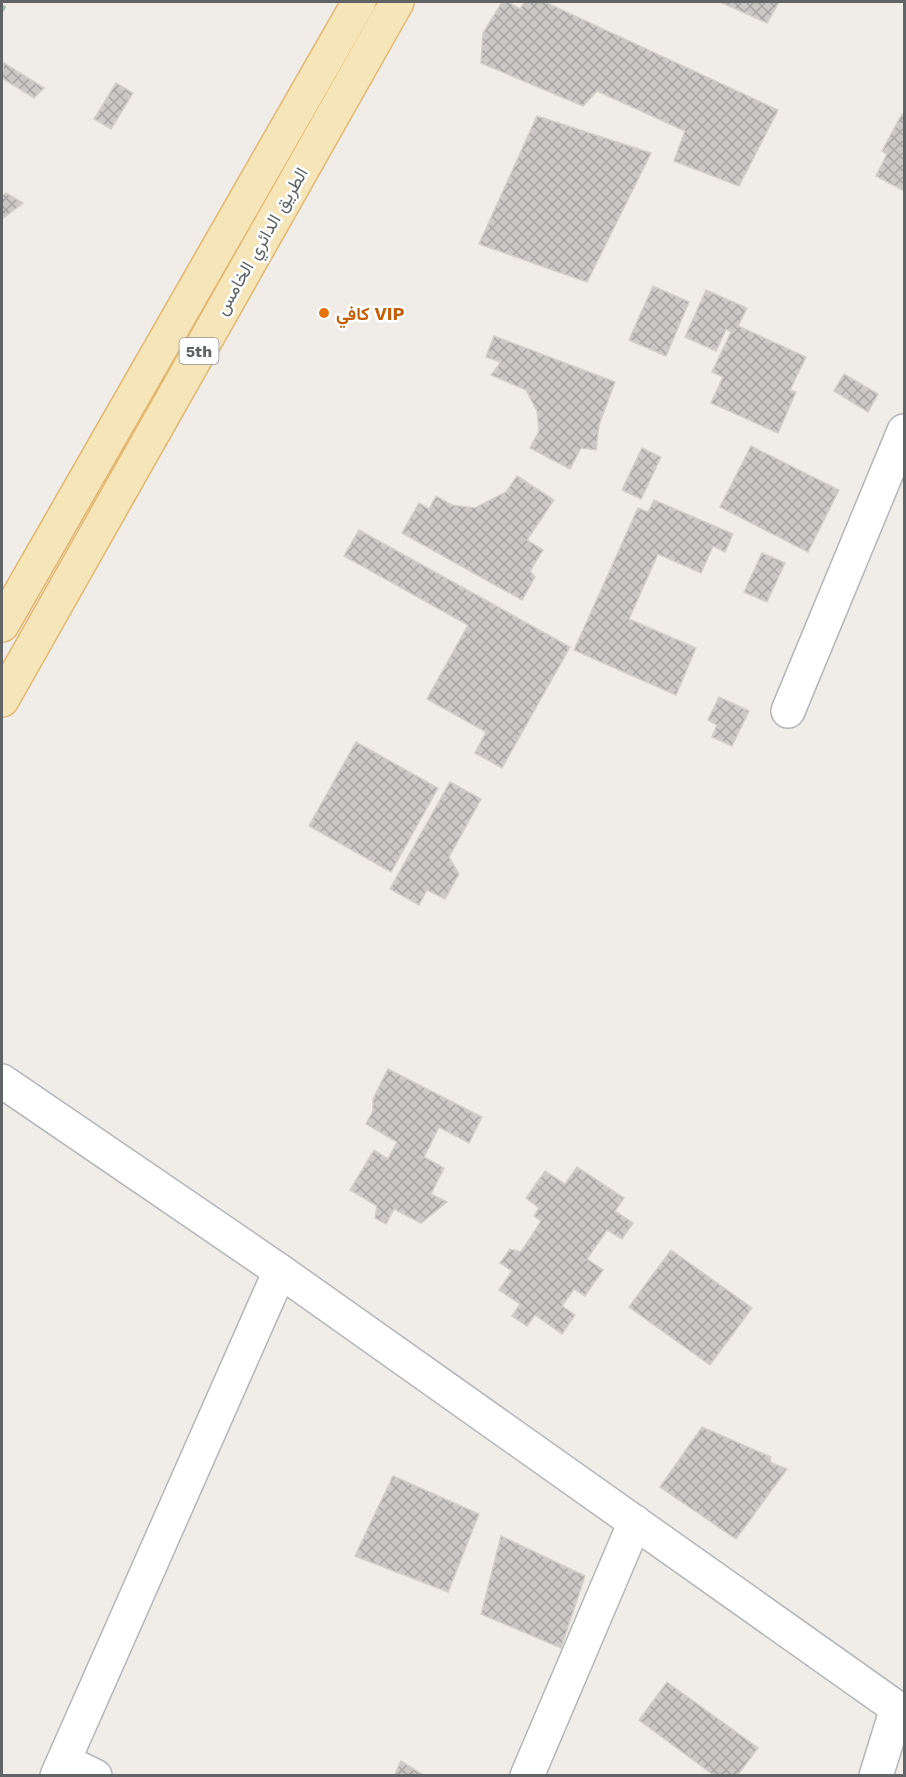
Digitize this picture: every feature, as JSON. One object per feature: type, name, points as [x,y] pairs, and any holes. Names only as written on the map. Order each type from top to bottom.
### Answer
[{"type":"main road","name":"الطريق الدائري الخامس","points":[[2,625],[359,2]]},
{"type":"main road","name":"الطريق الدائري الخامس","points":[[2,700],[397,2]]},
{"type":"street","points":[[788,711],[904,431]]},
{"type":"street","points":[[2,1081],[280,1270],[901,1711],[876,1776]]},
{"type":"street","points":[[95,1776],[61,1768],[280,1270]]},
{"type":"street","points":[[527,1776],[635,1522]]},
{"type":"path","points":[[2,11],[6,2]]},
{"type":"building","points":[[502,2],[508,2],[520,9],[525,2],[545,2],[778,110],[739,186],[674,161],[685,131],[597,91],[583,106],[481,63],[483,33]]},
{"type":"building","points":[[720,2],[779,2],[767,23]]},
{"type":"building","points":[[4,63],[44,88],[34,98],[2,78]]},
{"type":"building","points":[[116,83],[133,93],[111,129],[94,119]]},
{"type":"building","points":[[902,114],[904,115],[904,191],[876,176],[887,154],[882,151]]},
{"type":"building","points":[[537,116],[651,153],[587,282],[479,244]]},
{"type":"building","points":[[6,193],[23,203],[2,219],[2,196]]},
{"type":"building","points":[[653,286],[689,302],[666,356],[629,340]]},
{"type":"building","points":[[706,290],[747,308],[738,326],[806,357],[790,390],[796,392],[778,433],[711,403],[723,377],[712,372],[731,332],[726,329],[716,351],[685,337]]},
{"type":"building","points":[[494,336],[615,382],[599,425],[596,450],[581,448],[570,469],[530,448],[539,431],[537,411],[526,390],[491,375],[501,362],[486,357]]},
{"type":"building","points":[[844,374],[878,394],[868,412],[834,391]]},
{"type":"building","points":[[751,446],[839,490],[808,552],[720,507]]},
{"type":"building","points":[[642,448],[661,457],[641,499],[622,490]]},
{"type":"building","points":[[517,476],[554,500],[527,540],[543,550],[530,571],[535,577],[522,600],[402,533],[419,503],[429,509],[436,496],[452,505],[475,508],[506,492]]},
{"type":"building","points":[[654,500],[733,534],[725,552],[713,546],[701,573],[658,554],[629,619],[696,648],[676,695],[574,650],[638,508],[648,512]]},
{"type":"building","points":[[359,530],[570,647],[502,768],[475,753],[486,732],[427,699],[468,625],[344,556]]},
{"type":"building","points":[[762,553],[785,563],[767,602],[744,592]]},
{"type":"building","points":[[719,697],[749,711],[732,746],[712,737],[717,725],[708,720]]},
{"type":"building","points":[[356,742],[438,788],[391,872],[309,826]]},
{"type":"building","points":[[450,782],[481,799],[449,857],[459,874],[445,899],[427,890],[419,905],[390,889]]},
{"type":"building","points":[[388,1069],[482,1117],[469,1143],[439,1127],[424,1157],[444,1168],[431,1194],[447,1202],[421,1223],[394,1209],[386,1224],[375,1218],[377,1206],[350,1190],[374,1150],[388,1159],[397,1142],[366,1124],[373,1111],[373,1099]]},
{"type":"building","points":[[577,1167],[624,1198],[615,1211],[633,1223],[622,1239],[607,1230],[587,1259],[603,1270],[585,1296],[574,1289],[562,1306],[575,1315],[562,1334],[535,1315],[527,1326],[512,1316],[520,1304],[499,1290],[512,1271],[500,1263],[510,1249],[521,1252],[541,1221],[534,1216],[539,1208],[526,1198],[545,1171],[565,1184]]},
{"type":"building","points":[[671,1250],[752,1308],[710,1365],[629,1307]]},
{"type":"building","points":[[702,1427],[771,1457],[770,1462],[787,1469],[736,1539],[660,1487]]},
{"type":"building","points":[[393,1476],[479,1514],[448,1592],[355,1556]]},
{"type":"building","points":[[501,1536],[585,1576],[561,1648],[481,1614]]},
{"type":"building","points":[[667,1682],[758,1748],[737,1776],[715,1776],[639,1720]]},
{"type":"building","points":[[401,1761],[425,1776],[394,1776]]},
{"type":"place","name":"كافي VIP","points":[[324,313]]}]
